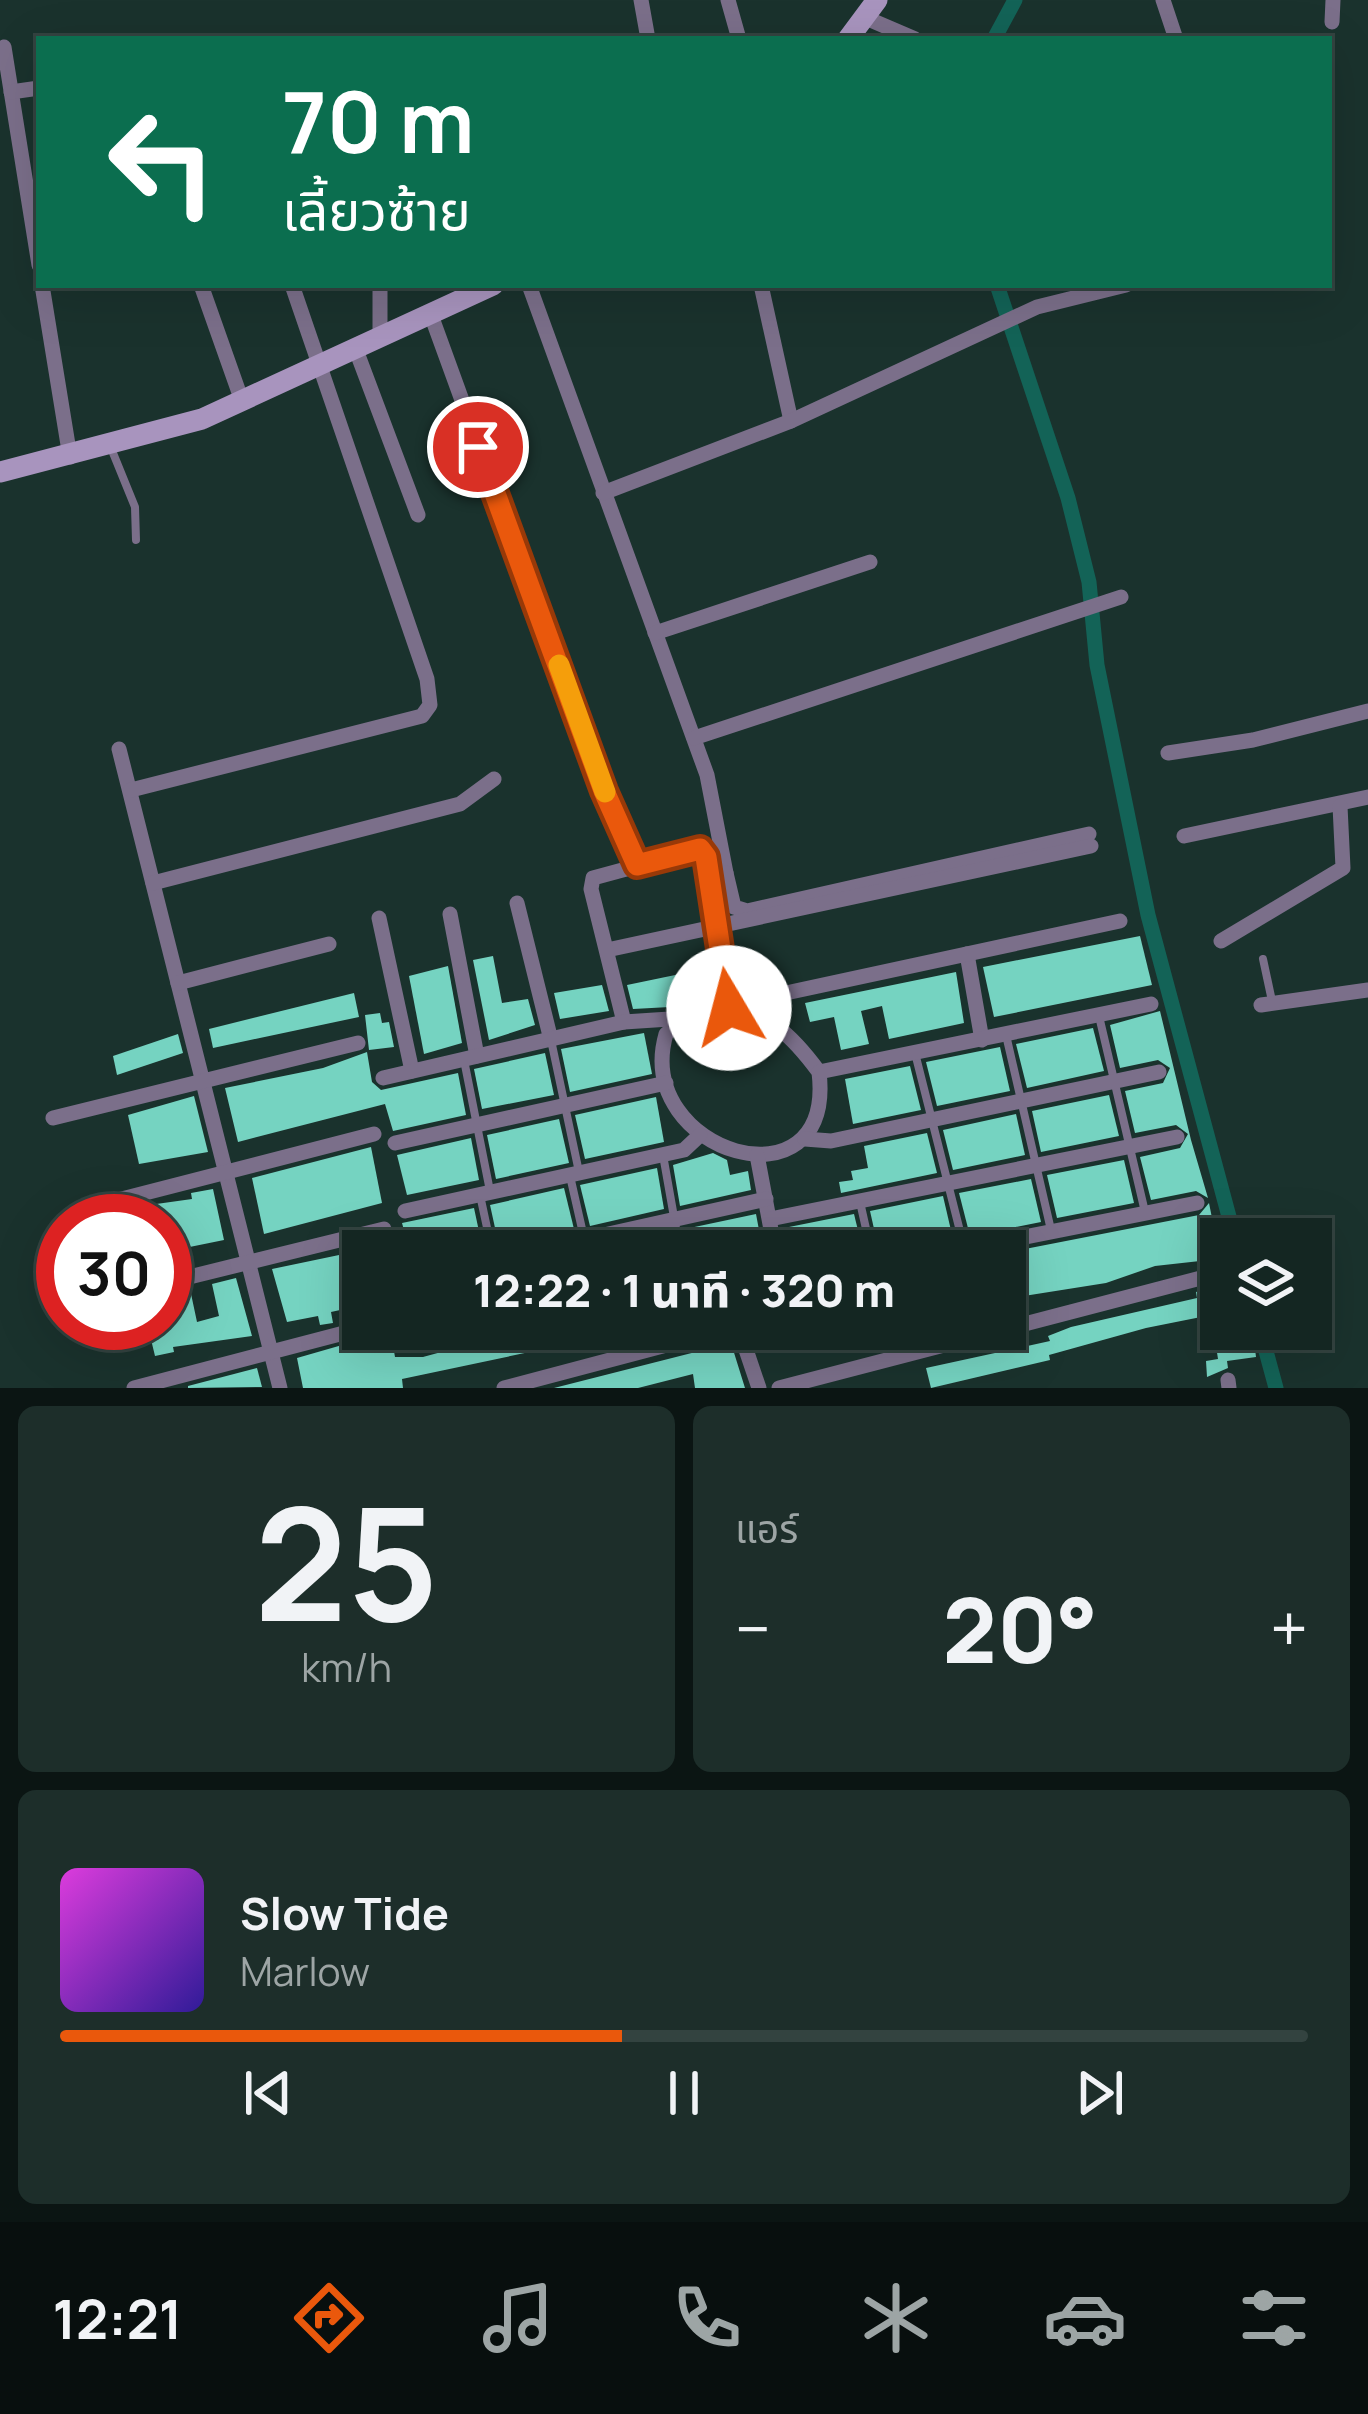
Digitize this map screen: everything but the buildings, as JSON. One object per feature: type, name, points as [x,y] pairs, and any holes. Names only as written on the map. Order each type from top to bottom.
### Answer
[{"type":"street","points":[[640,0],[647,36]]},
{"type":"street","points":[[728,0],[738,36]]},
{"type":"street","points":[[1163,0],[1175,36]]},
{"type":"street","points":[[1332,22],[1333,0]]},
{"type":"street","points":[[850,36],[872,9],[911,36]]},
{"type":"street","points":[[4,47],[33,182],[36,224]]},
{"type":"street","points":[[11,92],[36,88]]},
{"type":"street","points":[[42,288],[70,458]]},
{"type":"street","points":[[202,288],[242,401]]},
{"type":"street","points":[[130,790],[428,712],[428,679],[293,288]]},
{"type":"street","points":[[380,288],[381,327]]},
{"type":"street","points":[[0,472],[111,446],[242,401],[356,350],[381,327],[390,305],[390,288]]},
{"type":"street","points":[[381,327],[431,315],[487,288]]},
{"type":"street","points":[[530,288],[694,738],[723,840],[717,927],[729,1008]]},
{"type":"street","points":[[762,288],[791,421]]},
{"type":"street","points":[[603,494],[791,421],[1037,307],[1114,288]]},
{"type":"street","points":[[431,315],[604,791],[637,865]]},
{"type":"street","points":[[356,350],[418,514]]},
{"type":"street","points":[[656,633],[870,562]]},
{"type":"street","points":[[694,738],[1115,598]]},
{"type":"street","points":[[1168,753],[1253,740],[1368,711]]},
{"type":"street","points":[[119,748],[280,1388]]},
{"type":"street","points":[[153,883],[460,804],[494,778]]},
{"type":"street","points":[[1184,836],[1368,797]]},
{"type":"street","points":[[1221,941],[1343,868],[1340,806]]},
{"type":"street","points":[[607,950],[1090,841],[747,911],[734,907],[700,849],[591,882],[607,950],[625,1022]]},
{"type":"street","points":[[517,903],[551,1040]]},
{"type":"street","points":[[450,914],[470,1058]]},
{"type":"street","points":[[379,919],[412,1071]]},
{"type":"street","points":[[750,1009],[772,996],[1120,921]]},
{"type":"street","points":[[178,983],[329,944]]},
{"type":"street","points":[[967,954],[982,1040]]},
{"type":"street","points":[[1267,1004],[1368,990]]},
{"type":"street","points":[[819,1072],[1151,1004]]},
{"type":"street","points":[[383,1078],[625,1022],[750,1009],[787,1034],[819,1072],[818,1120],[805,1139]]},
{"type":"street","points":[[686,1018],[664,1041],[666,1083],[700,1135],[757,1155],[805,1139],[831,1142],[1159,1072]]},
{"type":"street","points":[[53,1118],[358,1042]]},
{"type":"street","points":[[395,1143],[666,1083]]},
{"type":"street","points":[[139,1194],[374,1134]]},
{"type":"street","points":[[405,1211],[684,1150],[700,1135]]},
{"type":"street","points":[[770,1219],[1177,1137]]},
{"type":"street","points":[[757,1155],[772,1230]]},
{"type":"street","points":[[642,1230],[766,1199]]},
{"type":"street","points":[[1026,1237],[1198,1203]]},
{"type":"street","points":[[192,1276],[384,1228]]},
{"type":"street","points":[[778,1388],[1200,1278]]},
{"type":"street","points":[[134,1388],[342,1333]]},
{"type":"street","points":[[504,1388],[648,1350]]},
{"type":"street","points":[[746,1350],[759,1388]]},
{"type":"lane","points":[[111,446],[135,507],[136,540]]},
{"type":"lane","points":[[1263,959],[1267,1004]]},
{"type":"lane","points":[[1099,1016],[1145,1214]]},
{"type":"lane","points":[[1006,1035],[1051,1232]]},
{"type":"lane","points":[[551,1040],[567,1107],[584,1230]]},
{"type":"lane","points":[[915,1053],[955,1230]]},
{"type":"lane","points":[[470,1058],[489,1230]]},
{"type":"lane","points":[[663,1155],[677,1230]]},
{"type":"lane","points":[[860,1202],[867,1230]]},
{"type":"waterway","points":[[996,36],[1015,0]]},
{"type":"waterway","points":[[998,288],[1068,498],[1089,582],[1097,665],[1148,915],[1229,1218]]},
{"type":"waterway","points":[[1266,1350],[1276,1388]]},
{"type":"slow traffic","points":[[559,665],[605,792]]},
{"type":"route","points":[[478,447],[604,791],[637,865],[700,849],[706,857],[729,1008]]}]
